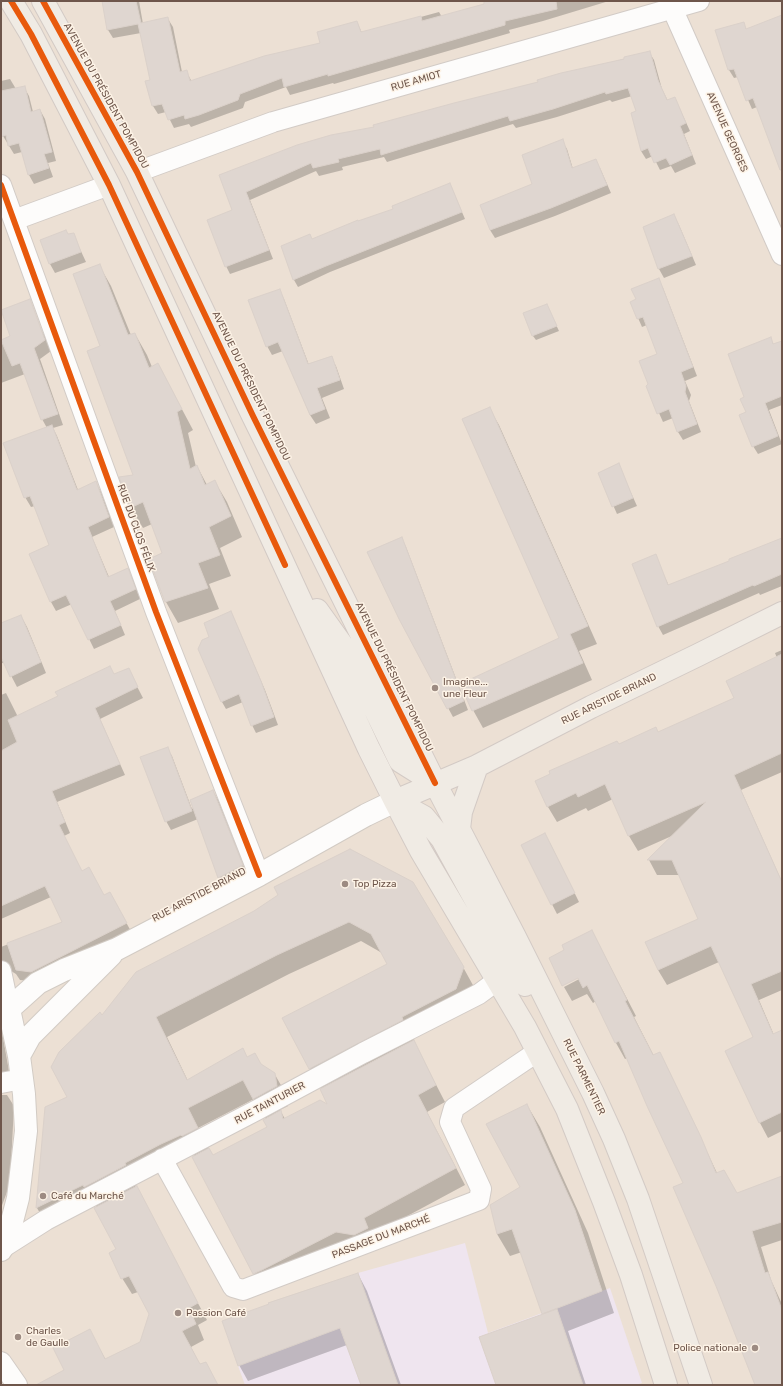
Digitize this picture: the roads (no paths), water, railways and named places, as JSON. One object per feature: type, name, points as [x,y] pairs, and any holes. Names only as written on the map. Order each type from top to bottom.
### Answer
[{"type":"main road","points":[[11,1],[31,34],[109,185],[369,749],[395,801],[421,851],[525,1027],[566,1109],[604,1202],[630,1275],[666,1385]]},
{"type":"main road","name":"AVENUE DU PRÉSIDENT POMPIDOU","points":[[43,1],[137,172],[257,423],[435,783]]},
{"type":"main road","points":[[285,565],[347,652],[400,761],[435,783]]},
{"type":"main road","name":"RUE ARISTIDE BRIAND","points":[[9,1009],[38,983],[64,970],[117,949],[395,801],[477,766],[590,707],[782,613]]},
{"type":"main road","points":[[459,829],[462,812],[477,766]]},
{"type":"main road","name":"RUE PARMENTIER","points":[[435,783],[515,937],[593,1093],[614,1139],[638,1198],[700,1385]]},
{"type":"main road","points":[[395,801],[424,817],[442,839],[508,959],[524,984],[552,1013]]},
{"type":"main road","name":"RUE ARISTIDE BRIAND","points":[[19,1056],[30,1036],[117,949]]},
{"type":"main road","points":[[1,1249],[10,1229],[18,1198],[26,1131],[19,1056],[9,1009]]},
{"type":"street","name":"RUE AMIOT","points":[[137,172],[273,122],[699,1]]},
{"type":"street","name":"AVENUE GEORGES","points":[[672,8],[782,255]]},
{"type":"street","name":"RUE DU CLOS FÉLIX","points":[[1,185],[156,612],[259,874]]},
{"type":"street","points":[[14,220],[109,185]]},
{"type":"street","name":"RUE TAINTURIER","points":[[1,1249],[46,1220],[363,1053],[479,994],[498,980],[508,959],[515,937]]},
{"type":"street","points":[[1,971],[9,1009]]},
{"type":"street","name":"PASSAGE DU MARCHÉ","points":[[162,1160],[233,1287],[243,1290],[478,1200],[481,1189],[450,1122],[454,1108],[537,1052]]},
{"type":"street","points":[[1,1082],[22,1078]]},
{"type":"street","points":[[1,1362],[17,1385]]},
{"type":"place","name":"Imagine... une Fleur","points":[[435,688]]},
{"type":"place","name":"Top Pizza","points":[[345,884]]},
{"type":"place","name":"Café du Marché","points":[[43,1196]]},
{"type":"place","name":"Passion Café","points":[[178,1313]]},
{"type":"place","name":"Charles de Gaulle","points":[[18,1337]]},
{"type":"place","name":"Police nationale","points":[[755,1348]]}]
